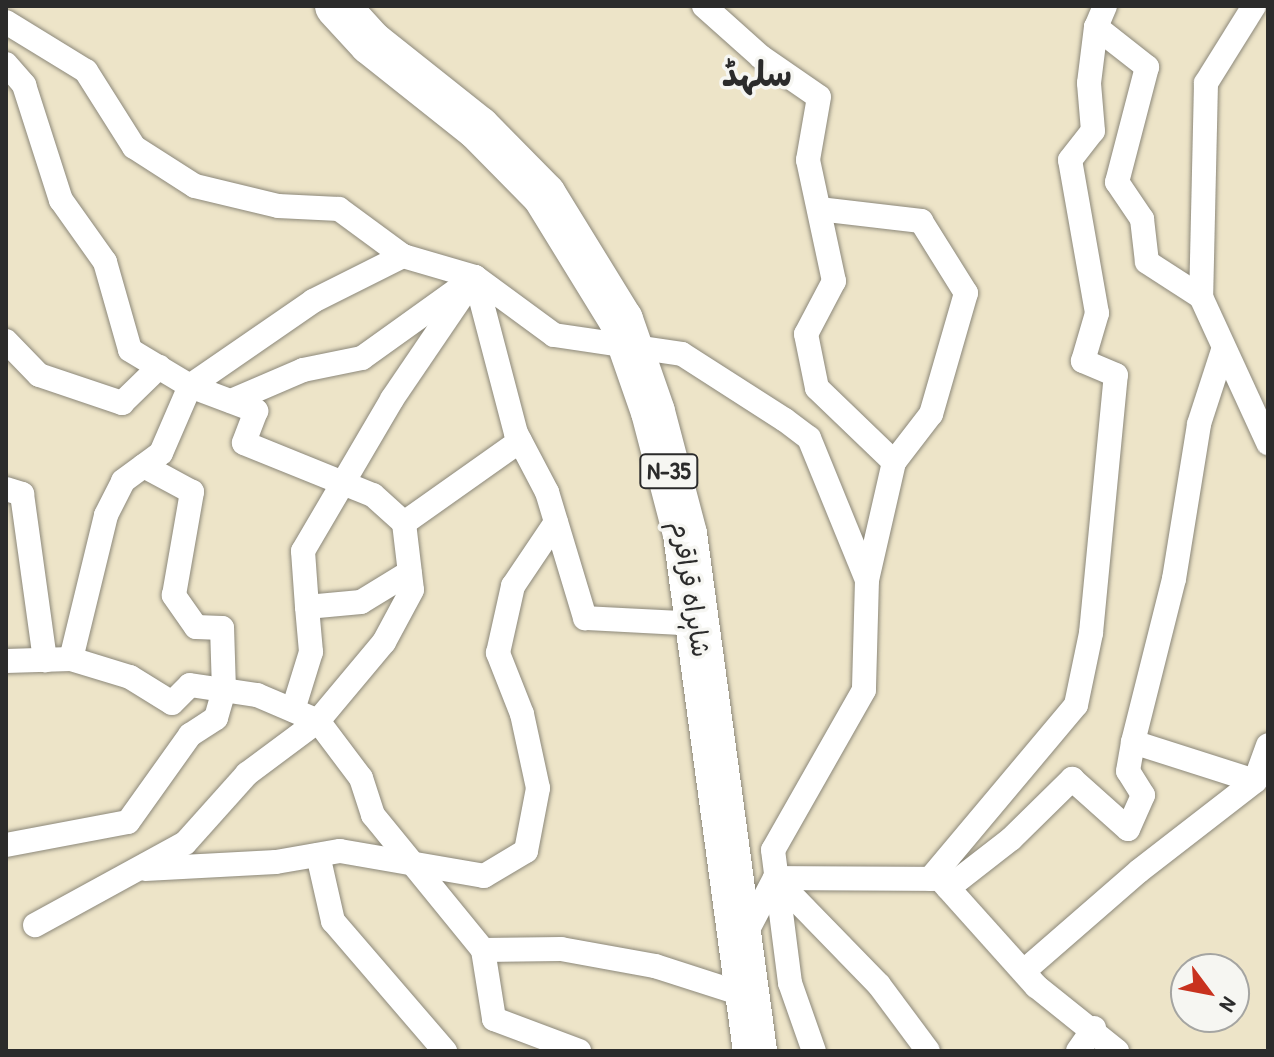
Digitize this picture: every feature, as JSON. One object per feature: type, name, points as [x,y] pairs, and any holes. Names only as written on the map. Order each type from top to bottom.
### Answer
[{"type":"highway","name":"شاہراہ قراقرم","points":[[337,6],[368,24],[544,195],[621,320],[685,534],[755,1051]]},
{"type":"street","points":[[704,6],[761,57],[819,97],[808,160],[834,281],[806,334],[817,388],[894,462]]},
{"type":"street","points":[[1254,6],[1206,83],[1201,297],[1268,443]]},
{"type":"street","points":[[1100,16],[1147,67],[1117,182],[1142,219],[1147,262],[1201,297]]},
{"type":"street","points":[[939,884],[1076,705],[1091,633],[1116,375],[1083,361],[1097,313],[1070,160],[1093,131],[1089,83],[1100,16]]},
{"type":"street","points":[[6,22],[86,71],[134,147],[195,186],[278,206],[339,209],[403,256],[475,277],[554,335],[682,354],[809,438],[867,580]]},
{"type":"street","points":[[6,64],[24,85],[61,200],[105,262],[130,350],[190,386],[256,411],[244,443],[373,495],[404,523],[412,590],[384,642],[318,721],[247,774],[185,843],[35,925]]},
{"type":"street","points":[[814,1051],[790,983],[773,850],[864,690],[867,580],[894,462],[931,414],[966,293],[921,221],[819,209]]},
{"type":"street","points":[[71,659],[106,515],[123,481],[161,453],[190,386],[313,301],[403,256]]},
{"type":"street","points":[[231,401],[303,370],[362,358],[475,277]]},
{"type":"street","points":[[475,277],[520,441],[547,492],[585,618],[698,624]]},
{"type":"street","points":[[293,710],[311,652],[303,551],[475,277]]},
{"type":"street","points":[[6,341],[39,375],[122,403],[159,367]]},
{"type":"street","points":[[775,878],[939,884],[1022,830],[1072,779],[1128,829],[1143,795],[1128,771],[1133,742],[1174,579],[1199,424],[1223,350]]},
{"type":"street","points":[[404,523],[520,441]]},
{"type":"street","points":[[6,845],[128,822],[190,735],[216,718],[224,690],[222,628],[196,627],[174,595],[192,492],[144,466]]},
{"type":"street","points":[[6,489],[22,494],[45,660]]},
{"type":"street","points":[[134,870],[340,851],[484,876],[526,851],[538,788],[522,714],[498,653],[513,586],[556,522]]},
{"type":"street","points":[[307,607],[361,602],[410,572]]},
{"type":"street","points":[[6,661],[71,659],[130,677],[172,703],[190,685],[257,695],[318,721],[361,778],[373,815],[483,950],[494,1019],[579,1051]]},
{"type":"street","points":[[1133,742],[1255,781]]},
{"type":"street","points":[[1024,971],[1139,871],[1255,781],[1268,745]]},
{"type":"street","points":[[318,855],[333,921],[445,1051]]},
{"type":"street","points":[[740,947],[775,878]]},
{"type":"street","points":[[775,878],[879,985],[928,1051]]},
{"type":"street","points":[[939,884],[1036,986],[1094,1028],[1117,1051]]},
{"type":"street","points":[[483,950],[561,949],[655,966],[745,995]]},
{"type":"street","points":[[1078,1051],[1094,1028]]},
{"type":"district","name":"سلہڈ","points":[[757,75]]}]
